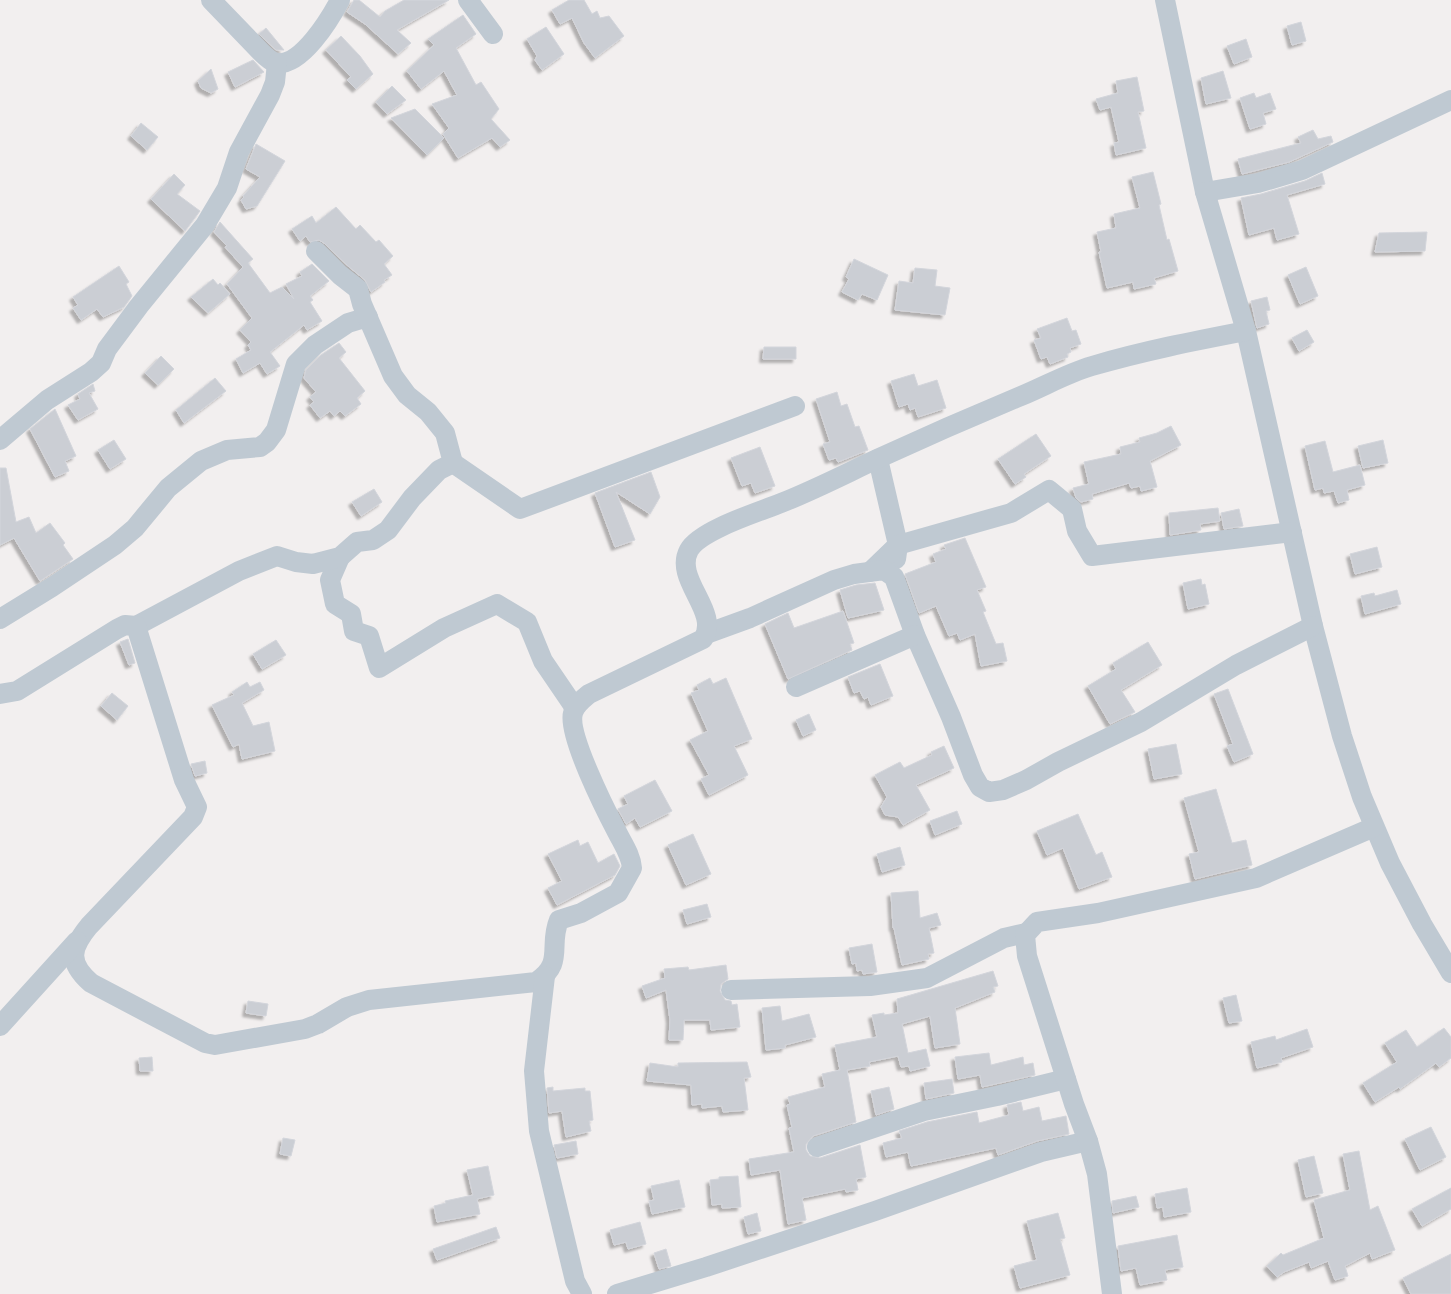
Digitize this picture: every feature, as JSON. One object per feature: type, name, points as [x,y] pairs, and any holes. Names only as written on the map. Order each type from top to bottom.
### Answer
[{"type":"street","points":[[212,0],[261,52],[270,60],[277,63],[294,58],[305,50],[323,28],[340,0]]},
{"type":"street","points":[[468,0],[493,34]]},
{"type":"street","points":[[1164,0],[1205,192],[1246,331],[1313,626],[1342,736],[1374,827],[1422,924],[1451,973]]},
{"type":"street","points":[[0,440],[47,400],[91,372],[100,362],[139,306],[205,225],[227,188],[239,152],[270,95],[275,82],[277,63]]},
{"type":"street","points":[[1205,192],[1258,183],[1302,170],[1451,100]]},
{"type":"street","points":[[316,251],[340,275],[358,289],[393,376],[406,396],[428,412],[445,434],[453,463],[520,509],[795,406]]},
{"type":"street","points":[[0,619],[52,587],[115,545],[135,528],[168,488],[202,461],[227,450],[260,447],[276,430],[296,364],[315,345],[348,323],[368,317]]},
{"type":"street","points":[[77,941],[74,949],[75,963],[81,974],[91,982],[209,1044],[222,1044],[305,1030],[347,1007],[369,1000],[536,982],[545,976],[551,969],[554,959],[554,931],[559,920],[581,913],[618,893],[632,868],[628,852],[616,832],[582,755],[572,718],[575,708],[589,694],[703,639],[706,634],[706,620],[703,609],[690,581],[686,564],[689,550],[703,536],[791,499],[951,425],[1091,366],[1187,342],[1246,331]]},
{"type":"street","points":[[878,459],[898,545],[894,577],[915,635],[951,717],[973,775],[980,787],[989,792],[1002,790],[1026,780],[1058,762],[1141,722],[1236,665],[1313,626]]},
{"type":"street","points":[[453,463],[439,470],[412,498],[388,530],[373,540],[357,542],[340,557],[330,580],[335,604],[351,614],[354,631],[369,636],[379,668],[444,628],[497,604],[527,622],[543,661],[575,708]]},
{"type":"street","points":[[870,572],[898,545],[1011,513],[1049,490],[1072,509],[1077,531],[1092,556],[1292,532]]},
{"type":"street","points":[[3,694],[17,691],[117,629],[126,625],[136,626],[239,571],[277,556],[296,562],[313,564],[340,557]]},
{"type":"street","points":[[706,634],[750,618],[834,580],[854,574],[884,570],[894,577]]},
{"type":"street","points":[[0,1026],[89,926],[193,817],[197,807],[184,780],[136,626]]},
{"type":"street","points":[[796,687],[915,635]]},
{"type":"street","points":[[1112,1294],[1097,1174],[1088,1141],[1066,1079],[1027,956],[1024,943],[1026,933],[1036,922],[1098,912],[1256,878],[1374,827]]},
{"type":"street","points":[[731,990],[870,986],[927,978],[1004,938],[1026,933]]},
{"type":"street","points":[[545,976],[534,1071],[539,1131],[575,1281],[582,1294]]},
{"type":"street","points":[[817,1147],[924,1111],[997,1096],[1066,1079]]},
{"type":"street","points":[[617,1294],[706,1267],[875,1211],[1041,1152],[1088,1141]]},
{"type":"building","points":[[354,0],[359,0],[380,17],[385,11],[404,0],[449,0],[397,30],[411,43],[398,54],[365,24],[347,12]]},
{"type":"building","points":[[569,0],[584,0],[592,14],[597,11],[600,18],[609,16],[624,36],[595,58],[584,43],[572,18],[560,24],[552,10]]},
{"type":"building","points":[[463,15],[476,34],[456,48],[476,85],[481,82],[499,109],[491,119],[510,140],[500,147],[492,138],[458,158],[443,134],[449,128],[432,104],[457,95],[444,71],[421,89],[407,71],[434,45],[428,39]]},
{"type":"building","points":[[1301,22],[1306,41],[1292,45],[1287,26]]},
{"type":"building","points":[[546,27],[564,54],[542,70],[535,60],[537,56],[527,39]]},
{"type":"building","points":[[266,28],[284,50],[276,50],[259,34]]},
{"type":"building","points":[[341,36],[360,56],[373,74],[356,89],[347,80],[351,77],[326,50]]},
{"type":"building","points":[[1246,39],[1252,57],[1234,64],[1227,46]]},
{"type":"building","points":[[253,60],[264,72],[235,87],[228,72]]},
{"type":"building","points":[[211,69],[218,89],[211,93],[201,88],[198,81]]},
{"type":"building","points":[[1223,71],[1231,98],[1206,104],[1201,78]]},
{"type":"building","points":[[1137,77],[1144,111],[1138,112],[1146,148],[1116,155],[1114,143],[1119,142],[1111,107],[1100,110],[1096,99],[1118,93],[1116,81]]},
{"type":"building","points":[[392,86],[406,100],[387,114],[376,102]]},
{"type":"building","points":[[1254,93],[1256,98],[1270,93],[1276,109],[1263,113],[1266,124],[1250,129],[1240,98]]},
{"type":"building","points":[[415,109],[444,138],[427,155],[391,118]]},
{"type":"building","points":[[141,123],[158,137],[147,150],[131,136]]},
{"type":"building","points":[[1313,130],[1318,139],[1331,136],[1333,142],[1289,162],[1242,174],[1238,159],[1301,143],[1298,137]]},
{"type":"building","points":[[256,144],[285,161],[257,206],[246,209],[241,200],[260,177],[246,169]]},
{"type":"building","points":[[1153,172],[1161,204],[1159,205],[1167,240],[1169,239],[1178,271],[1154,278],[1156,284],[1134,289],[1133,282],[1107,288],[1099,252],[1101,252],[1097,232],[1116,228],[1114,214],[1140,208],[1132,177]]},
{"type":"building","points":[[1322,173],[1325,184],[1287,195],[1299,234],[1277,240],[1274,228],[1249,235],[1241,198],[1261,194],[1305,181]]},
{"type":"building","points":[[174,174],[185,185],[177,194],[200,211],[185,231],[151,199]]},
{"type":"building","points":[[336,207],[356,229],[360,225],[376,242],[379,240],[393,256],[384,264],[392,275],[371,292],[365,280],[324,243],[319,240],[310,242],[306,236],[300,241],[292,229],[312,216],[316,223]]},
{"type":"building","points":[[220,222],[253,259],[248,263],[270,293],[282,287],[294,299],[286,284],[302,276],[300,272],[312,264],[329,281],[310,296],[313,300],[310,302],[322,321],[307,330],[304,325],[270,352],[280,366],[267,374],[260,363],[243,373],[236,359],[251,350],[248,345],[251,342],[240,330],[252,318],[227,284],[243,267],[214,232]]},
{"type":"building","points":[[1427,232],[1425,251],[1375,252],[1379,233]]},
{"type":"building","points":[[854,259],[888,275],[877,300],[862,294],[858,300],[842,292],[849,279],[846,277]]},
{"type":"building","points":[[119,266],[129,282],[126,284],[132,296],[124,307],[103,317],[97,309],[81,320],[73,308],[78,305],[73,297]]},
{"type":"building","points":[[1306,267],[1318,296],[1300,304],[1288,275]]},
{"type":"building","points":[[915,268],[937,270],[935,286],[950,288],[945,315],[895,310],[899,281],[913,283]]},
{"type":"building","points":[[213,279],[218,285],[220,283],[230,294],[208,313],[191,297]]},
{"type":"building","points":[[1267,297],[1270,310],[1266,311],[1269,324],[1257,328],[1251,301]]},
{"type":"building","points":[[1067,318],[1072,331],[1076,330],[1081,344],[1070,348],[1071,352],[1067,354],[1068,357],[1050,364],[1047,357],[1041,359],[1034,340],[1041,338],[1037,329]]},
{"type":"building","points":[[1307,330],[1314,342],[1299,351],[1292,338]]},
{"type":"building","points":[[339,343],[346,352],[339,358],[365,391],[357,398],[361,404],[345,416],[340,411],[334,416],[330,411],[320,418],[310,405],[314,402],[310,397],[316,392],[304,378],[306,370],[321,355]]},
{"type":"building","points":[[764,347],[796,347],[796,359],[763,359]]},
{"type":"building","points":[[161,356],[174,369],[158,385],[145,373]]},
{"type":"building","points":[[914,374],[918,386],[937,380],[946,408],[918,417],[915,408],[910,410],[908,404],[899,407],[891,381]]},
{"type":"building","points":[[215,378],[226,391],[184,423],[176,410]]},
{"type":"building","points":[[93,384],[95,391],[89,393],[98,409],[78,420],[68,405],[80,399],[78,394]]},
{"type":"building","points":[[837,392],[841,406],[847,404],[855,427],[859,426],[868,450],[838,462],[836,458],[829,460],[823,444],[830,442],[816,399]]},
{"type":"building","points":[[55,409],[76,456],[65,461],[69,471],[55,477],[30,429]]},
{"type":"building","points":[[1171,426],[1181,445],[1150,461],[1157,487],[1141,491],[1140,486],[1131,488],[1129,483],[1092,494],[1093,499],[1081,502],[1076,498],[1073,488],[1089,484],[1084,462],[1121,454],[1120,447],[1140,442],[1139,438],[1157,433]]},
{"type":"building","points":[[1036,434],[1051,456],[1024,474],[1026,477],[1015,484],[998,459]]},
{"type":"building","points":[[114,440],[126,459],[110,469],[98,450]]},
{"type":"building","points":[[1383,440],[1388,463],[1363,468],[1358,446]]},
{"type":"building","points":[[1325,441],[1333,472],[1360,465],[1365,485],[1347,490],[1349,500],[1338,503],[1334,491],[1324,493],[1323,488],[1315,490],[1305,446]]},
{"type":"building","points":[[760,447],[775,486],[755,493],[751,483],[742,486],[731,458]]},
{"type":"building","points":[[0,468],[6,468],[16,522],[29,517],[36,533],[50,523],[65,543],[63,545],[73,559],[40,581],[14,538],[0,545]]},
{"type":"building","points":[[651,472],[660,497],[650,514],[616,492],[635,540],[615,547],[595,493]]},
{"type":"building","points":[[374,489],[382,502],[361,516],[352,502]]},
{"type":"building","points":[[1218,508],[1220,521],[1200,524],[1201,530],[1170,535],[1169,513]]},
{"type":"building","points":[[1239,509],[1243,526],[1224,529],[1221,513]]},
{"type":"building","points":[[965,538],[986,587],[977,590],[986,611],[983,612],[996,644],[1003,643],[1007,661],[981,666],[975,634],[960,640],[957,633],[949,636],[936,606],[919,613],[905,574],[936,562],[933,554],[946,549],[944,545]]},
{"type":"building","points":[[1377,547],[1382,567],[1355,574],[1350,554]]},
{"type":"building","points":[[1201,579],[1202,585],[1205,584],[1209,604],[1188,609],[1183,583]]},
{"type":"building","points":[[875,583],[884,610],[848,618],[840,590],[856,585]]},
{"type":"building","points":[[1397,590],[1401,604],[1365,614],[1361,596],[1374,593],[1375,596]]},
{"type":"building","points":[[843,611],[854,643],[850,644],[852,650],[788,679],[765,624],[788,613],[794,628]]},
{"type":"building","points":[[128,639],[135,663],[129,665],[120,642]]},
{"type":"building","points":[[276,640],[286,655],[262,669],[253,654]]},
{"type":"building","points":[[1148,642],[1162,665],[1121,690],[1135,712],[1110,724],[1088,686],[1116,669],[1113,663]]},
{"type":"building","points":[[880,664],[893,696],[871,705],[868,697],[864,699],[860,691],[854,693],[848,677]]},
{"type":"building","points":[[710,678],[713,684],[726,678],[752,739],[734,746],[748,775],[709,795],[701,779],[709,775],[690,740],[708,731],[691,693],[699,690],[697,685]]},
{"type":"building","points":[[247,682],[250,687],[260,682],[264,690],[242,703],[253,726],[269,722],[275,751],[242,759],[239,744],[233,747],[212,705],[234,695],[232,692]]},
{"type":"building","points":[[1228,689],[1253,754],[1234,762],[1227,746],[1233,744],[1214,694]]},
{"type":"building","points":[[112,693],[128,706],[117,720],[101,706]]},
{"type":"building","points":[[809,714],[816,730],[803,736],[796,720]]},
{"type":"building","points":[[1176,744],[1182,774],[1154,779],[1148,749]]},
{"type":"building","points":[[944,746],[954,768],[916,785],[930,810],[903,825],[898,817],[885,815],[881,807],[887,797],[875,775],[900,762],[904,768],[932,755],[931,752]]},
{"type":"building","points":[[205,761],[207,773],[195,776],[191,764]]},
{"type":"building","points":[[655,780],[672,811],[640,827],[635,818],[626,824],[618,809],[628,804],[624,796]]},
{"type":"building","points":[[1216,789],[1232,843],[1246,840],[1252,865],[1195,879],[1189,854],[1199,852],[1184,798]]},
{"type":"building","points":[[957,811],[962,824],[935,835],[930,821]]},
{"type":"building","points":[[1078,814],[1096,855],[1102,852],[1112,877],[1079,889],[1063,848],[1047,855],[1037,831]]},
{"type":"building","points":[[693,834],[711,874],[686,885],[668,845]]},
{"type":"building","points":[[578,840],[580,846],[588,842],[598,863],[614,854],[620,866],[615,875],[557,905],[548,888],[562,881],[548,854]]},
{"type":"building","points":[[900,847],[905,865],[882,872],[877,854]]},
{"type":"building","points":[[918,891],[920,918],[937,913],[941,925],[929,928],[934,953],[928,954],[929,959],[902,965],[893,928],[891,893]]},
{"type":"building","points":[[707,904],[711,917],[687,924],[683,910]]},
{"type":"building","points":[[872,944],[877,972],[863,974],[862,970],[857,971],[856,963],[852,964],[849,948]]},
{"type":"building","points":[[726,965],[728,979],[721,984],[720,991],[725,1000],[731,1001],[732,1005],[737,1004],[740,1027],[711,1030],[710,1020],[684,1020],[683,1040],[669,1040],[670,1020],[666,990],[646,998],[642,986],[665,978],[664,969],[688,967],[689,970]]},
{"type":"building","points":[[993,971],[998,986],[993,987],[995,992],[955,1008],[960,1044],[935,1048],[930,1016],[902,1024],[908,1053],[926,1049],[930,1066],[910,1071],[909,1066],[901,1067],[898,1056],[869,1062],[870,1066],[847,1070],[856,1122],[813,1136],[806,1144],[806,1150],[810,1156],[820,1158],[860,1145],[866,1177],[856,1179],[858,1190],[846,1192],[845,1189],[802,1198],[806,1220],[788,1224],[780,1170],[751,1175],[749,1159],[794,1152],[789,1128],[792,1127],[787,1105],[790,1104],[788,1097],[825,1087],[822,1074],[840,1070],[835,1045],[877,1037],[872,1015],[898,1013],[897,999]]},
{"type":"building","points":[[1236,995],[1242,1021],[1229,1023],[1223,998]]},
{"type":"building","points":[[248,1001],[268,1004],[266,1016],[246,1013]]},
{"type":"building","points":[[780,1006],[782,1021],[809,1014],[816,1037],[785,1045],[785,1048],[766,1050],[762,1008]]},
{"type":"building","points":[[1444,1028],[1451,1037],[1451,1058],[1439,1067],[1436,1063],[1400,1089],[1399,1087],[1375,1102],[1363,1083],[1397,1062],[1385,1043],[1406,1030],[1417,1047]]},
{"type":"building","points":[[1307,1029],[1313,1047],[1281,1058],[1282,1062],[1257,1068],[1251,1042],[1275,1036],[1276,1040]]},
{"type":"building","points":[[989,1053],[991,1065],[1023,1057],[1024,1065],[1033,1063],[1035,1075],[982,1087],[980,1075],[958,1079],[955,1057]]},
{"type":"building","points":[[152,1057],[153,1071],[140,1071],[139,1058]]},
{"type":"building","points":[[747,1062],[751,1077],[744,1078],[748,1110],[723,1112],[722,1106],[702,1108],[702,1104],[692,1105],[691,1085],[647,1081],[650,1063],[678,1067],[678,1063]]},
{"type":"building","points":[[952,1079],[954,1093],[926,1099],[924,1083]]},
{"type":"building","points":[[553,1087],[553,1091],[585,1088],[585,1091],[590,1091],[593,1120],[589,1121],[591,1131],[566,1137],[562,1111],[549,1113],[547,1088]]},
{"type":"building","points":[[889,1087],[894,1109],[876,1115],[871,1091]]},
{"type":"building","points":[[1021,1102],[1023,1111],[1039,1107],[1042,1121],[1066,1116],[1069,1134],[1037,1141],[998,1155],[996,1148],[911,1166],[908,1152],[886,1157],[883,1143],[902,1138],[899,1131],[927,1122],[977,1112],[979,1123],[1009,1115],[1007,1105]]},
{"type":"building","points":[[1431,1127],[1446,1157],[1420,1170],[1405,1139]]},
{"type":"building","points":[[283,1138],[295,1140],[291,1156],[280,1154]]},
{"type":"building","points":[[576,1141],[578,1154],[557,1158],[554,1145]]},
{"type":"building","points":[[1359,1151],[1370,1210],[1378,1206],[1395,1250],[1372,1259],[1370,1253],[1345,1266],[1348,1276],[1335,1280],[1328,1261],[1311,1268],[1309,1262],[1284,1272],[1277,1277],[1267,1266],[1281,1253],[1283,1255],[1324,1238],[1314,1200],[1350,1190],[1343,1154]]},
{"type":"building","points":[[1314,1156],[1323,1193],[1306,1197],[1298,1160]]},
{"type":"building","points":[[488,1166],[494,1195],[477,1199],[480,1214],[437,1222],[434,1206],[446,1203],[445,1201],[473,1195],[467,1170]]},
{"type":"building","points":[[738,1176],[741,1207],[722,1208],[722,1204],[712,1205],[710,1180],[719,1179],[719,1177]]},
{"type":"building","points":[[679,1180],[685,1207],[652,1214],[649,1201],[654,1200],[651,1186]]},
{"type":"building","points":[[1187,1188],[1191,1212],[1164,1217],[1163,1207],[1157,1208],[1155,1194]]},
{"type":"building","points":[[1451,1188],[1451,1209],[1422,1226],[1412,1209]]},
{"type":"building","points":[[1136,1196],[1139,1207],[1113,1213],[1112,1201]]},
{"type":"building","points":[[757,1213],[761,1231],[748,1234],[744,1217]]},
{"type":"building","points":[[1058,1213],[1065,1238],[1060,1239],[1070,1275],[1020,1288],[1014,1266],[1037,1260],[1027,1221]]},
{"type":"building","points":[[640,1222],[646,1244],[628,1249],[626,1242],[614,1245],[610,1230]]},
{"type":"building","points":[[496,1227],[500,1238],[437,1260],[433,1249]]},
{"type":"building","points":[[1177,1235],[1183,1267],[1165,1270],[1167,1280],[1140,1285],[1136,1268],[1121,1271],[1118,1246]]},
{"type":"building","points":[[666,1249],[671,1266],[659,1269],[654,1253]]},
{"type":"building","points":[[1451,1254],[1451,1294],[1411,1294],[1403,1278]]}]
